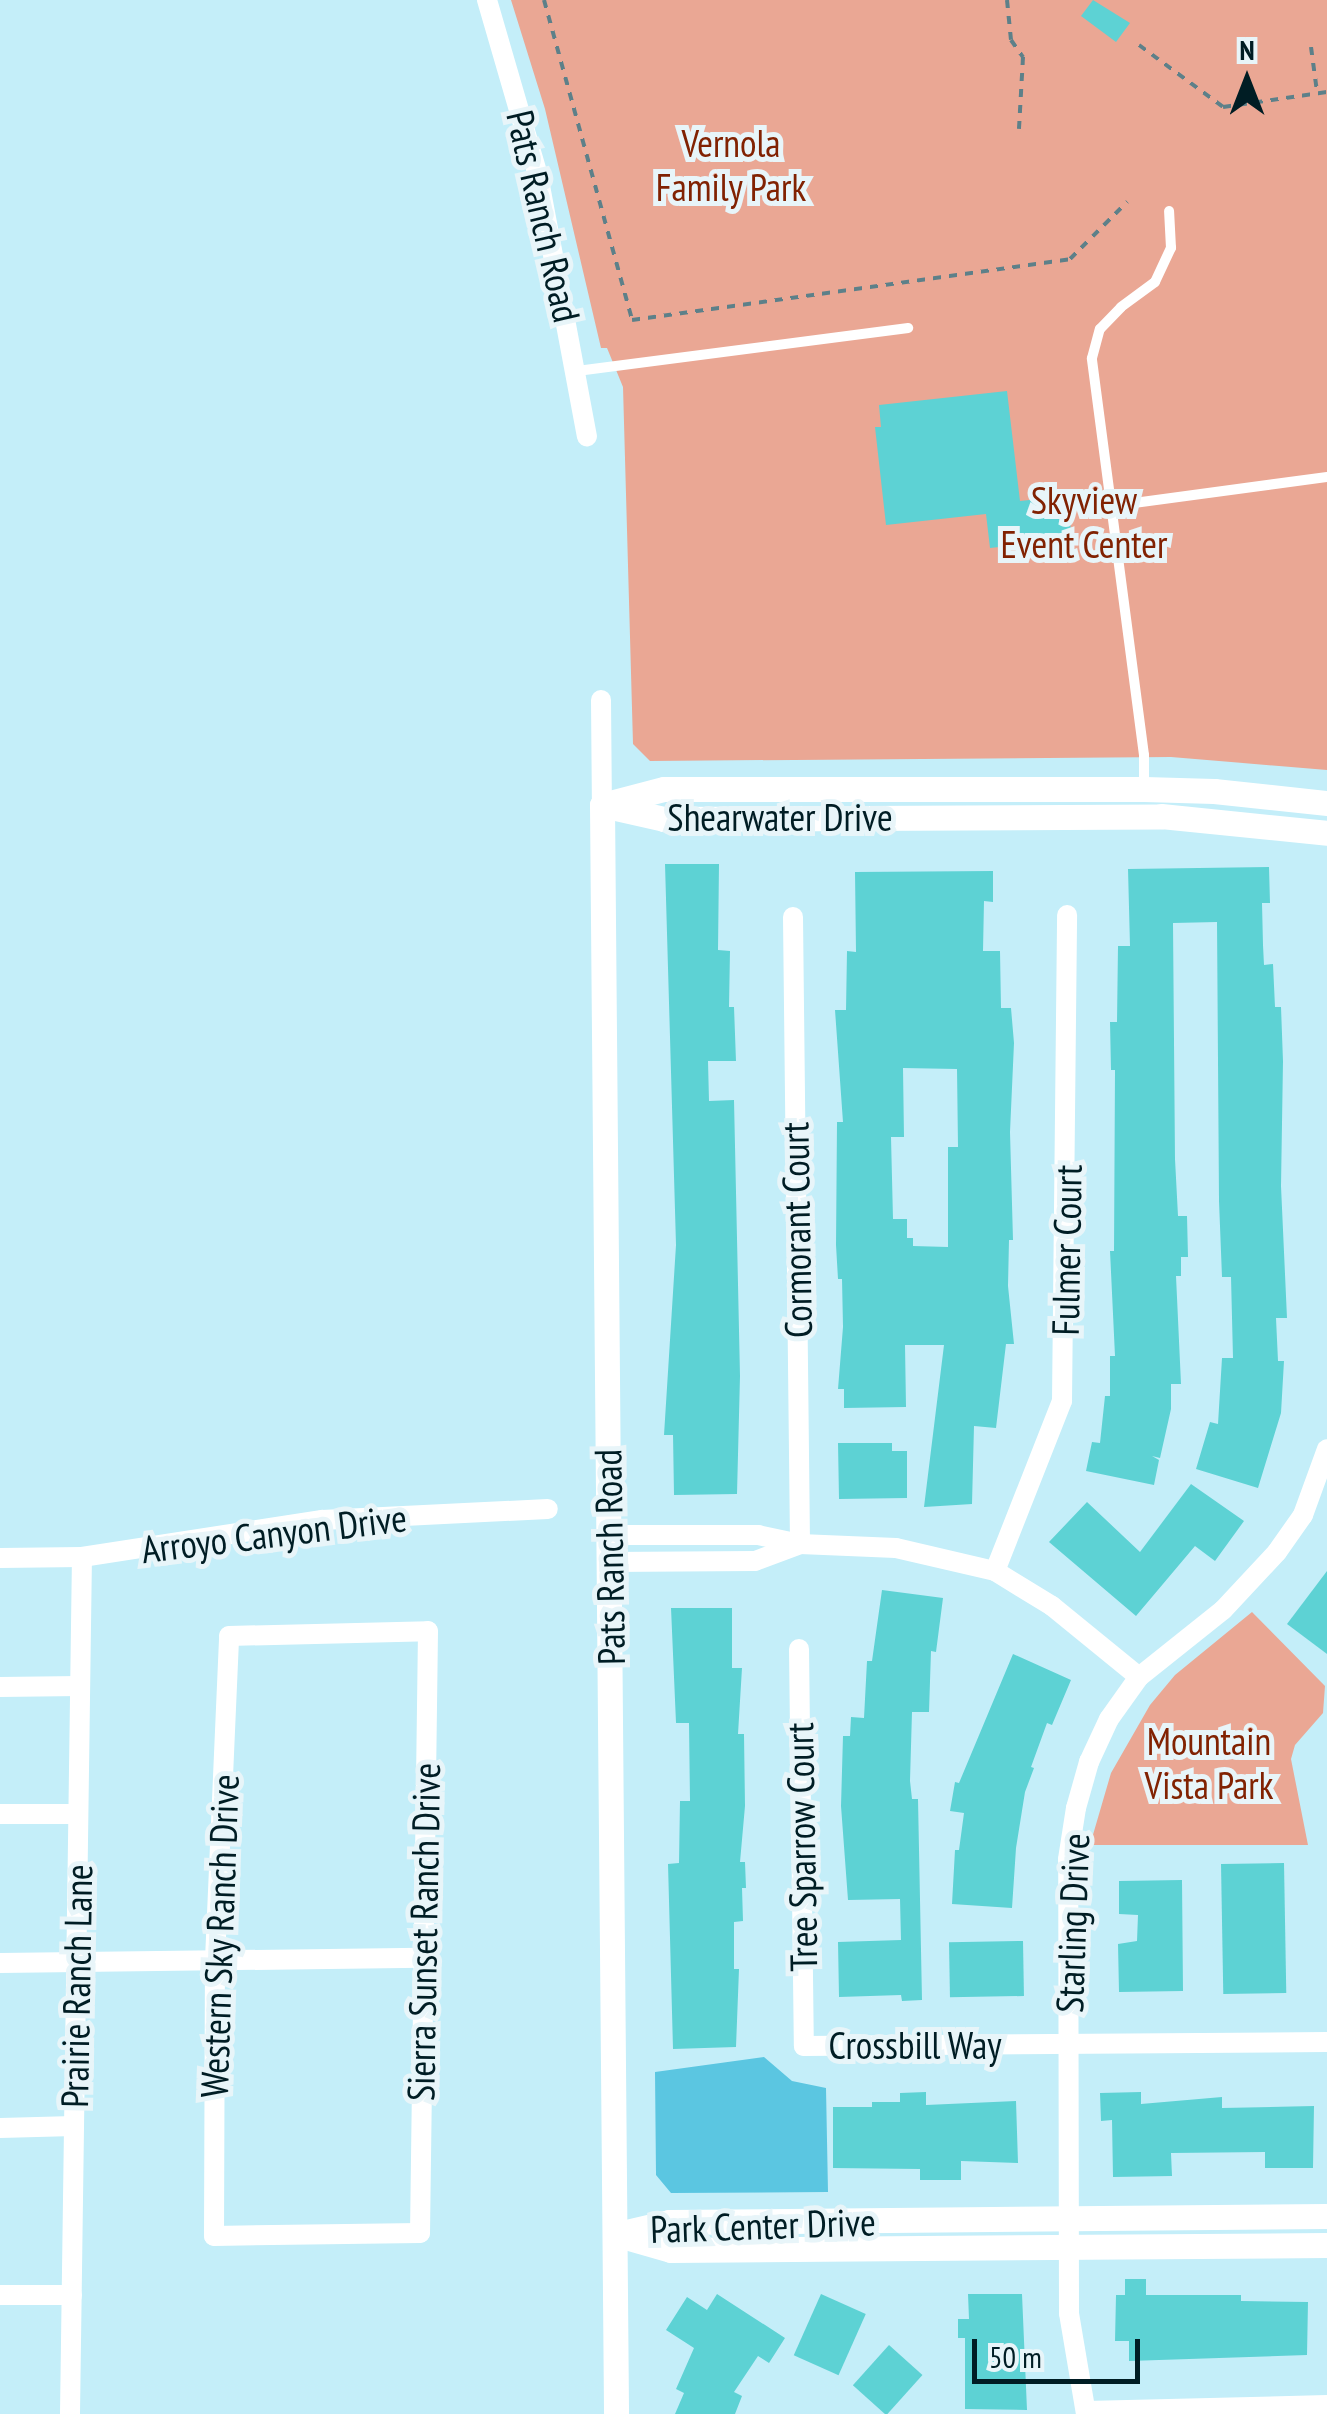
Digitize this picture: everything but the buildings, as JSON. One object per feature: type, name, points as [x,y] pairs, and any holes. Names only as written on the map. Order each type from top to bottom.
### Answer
[{"type":"street","name":"Pats Ranch Road","points":[[486,0],[538,175],[588,436]]},
{"type":"street","name":"Pats Ranch Road","points":[[601,700],[616,2414]]},
{"type":"street","name":"Shearwater Drive","points":[[602,804],[664,789],[1144,789],[1214,791],[1327,804]]},
{"type":"street","name":"Shearwater Drive","points":[[602,804],[664,820],[1161,816],[1327,833]]},
{"type":"street","name":"Fulmer Court","points":[[995,1572],[1062,1401],[1066,1324],[1067,916]]},
{"type":"street","name":"Cormorant Court","points":[[793,917],[800,1544]]},
{"type":"street","name":"Starling Drive","points":[[1086,2413],[1071,2338],[1068,2218],[1068,1859],[1076,1808],[1089,1762],[1109,1719],[1139,1677],[1223,1610],[1278,1552],[1303,1515],[1327,1450]]},
{"type":"street","name":"Arroyo Canyon Drive","points":[[0,1558],[82,1557],[322,1520],[548,1510]]},
{"type":"street","points":[[609,1535],[758,1536],[800,1544],[896,1548],[995,1572],[1052,1606],[1139,1677]]},
{"type":"street","points":[[610,1562],[755,1562],[800,1544]]},
{"type":"street","name":"Prairie Ranch Lane","points":[[70,2414],[82,1557]]},
{"type":"street","name":"Sierra Sunset Ranch Drive","points":[[214,2236],[420,2233],[428,1631],[230,1636]]},
{"type":"street","name":"Western Sky Ranch Drive","points":[[214,2236],[215,1960],[230,1636]]},
{"type":"street","name":"Tree Sparrow Court","points":[[799,1649],[804,2046]]},
{"type":"street","points":[[0,1686],[80,1686]]},
{"type":"street","points":[[0,1814],[78,1814]]},
{"type":"street","points":[[0,1964],[422,1958]]},
{"type":"street","name":"Crossbill Way","points":[[804,2046],[1327,2042]]},
{"type":"street","points":[[0,2128],[74,2126]]},
{"type":"street","name":"Park Center Drive","points":[[614,2234],[669,2222],[1327,2216]]},
{"type":"street","name":"Park Center Drive","points":[[614,2234],[671,2250],[1327,2246]]},
{"type":"street","points":[[0,2295],[72,2295]]},
{"type":"street","points":[[1086,2413],[1327,2405]]},
{"type":"lane","points":[[1144,789],[1144,754],[1092,358],[1100,329],[1120,306],[1156,282],[1171,248],[1169,211]]},
{"type":"lane","points":[[577,372],[908,328]]},
{"type":"lane","points":[[1112,506],[1327,477]]},
{"type":"path","points":[[544,0],[632,320],[1070,260],[1127,202]]},
{"type":"path","points":[[1007,0],[1012,40],[1023,57],[1019,128]]},
{"type":"path","points":[[1139,45],[1223,107],[1327,92]]},
{"type":"path","points":[[1311,48],[1317,94]]},
{"type":"green space","points":[[511,0],[1327,0],[1327,770],[1171,757],[650,761],[633,744],[623,387],[607,348],[601,348],[545,109]]},
{"type":"green space","name":"Mountain Vista Park","points":[[1252,1612],[1325,1686],[1323,1713],[1295,1745],[1291,1759],[1308,1845],[1090,1845],[1111,1773],[1150,1705],[1175,1675]]},
{"type":"water","points":[[764,2057],[792,2081],[826,2088],[828,2192],[671,2193],[656,2175],[655,2072]]},
{"type":"park label","name":"Vernola Family Park","points":[[731,165]]},
{"type":"park label","name":"Skyview Event Center","points":[[1084,522]]}]
